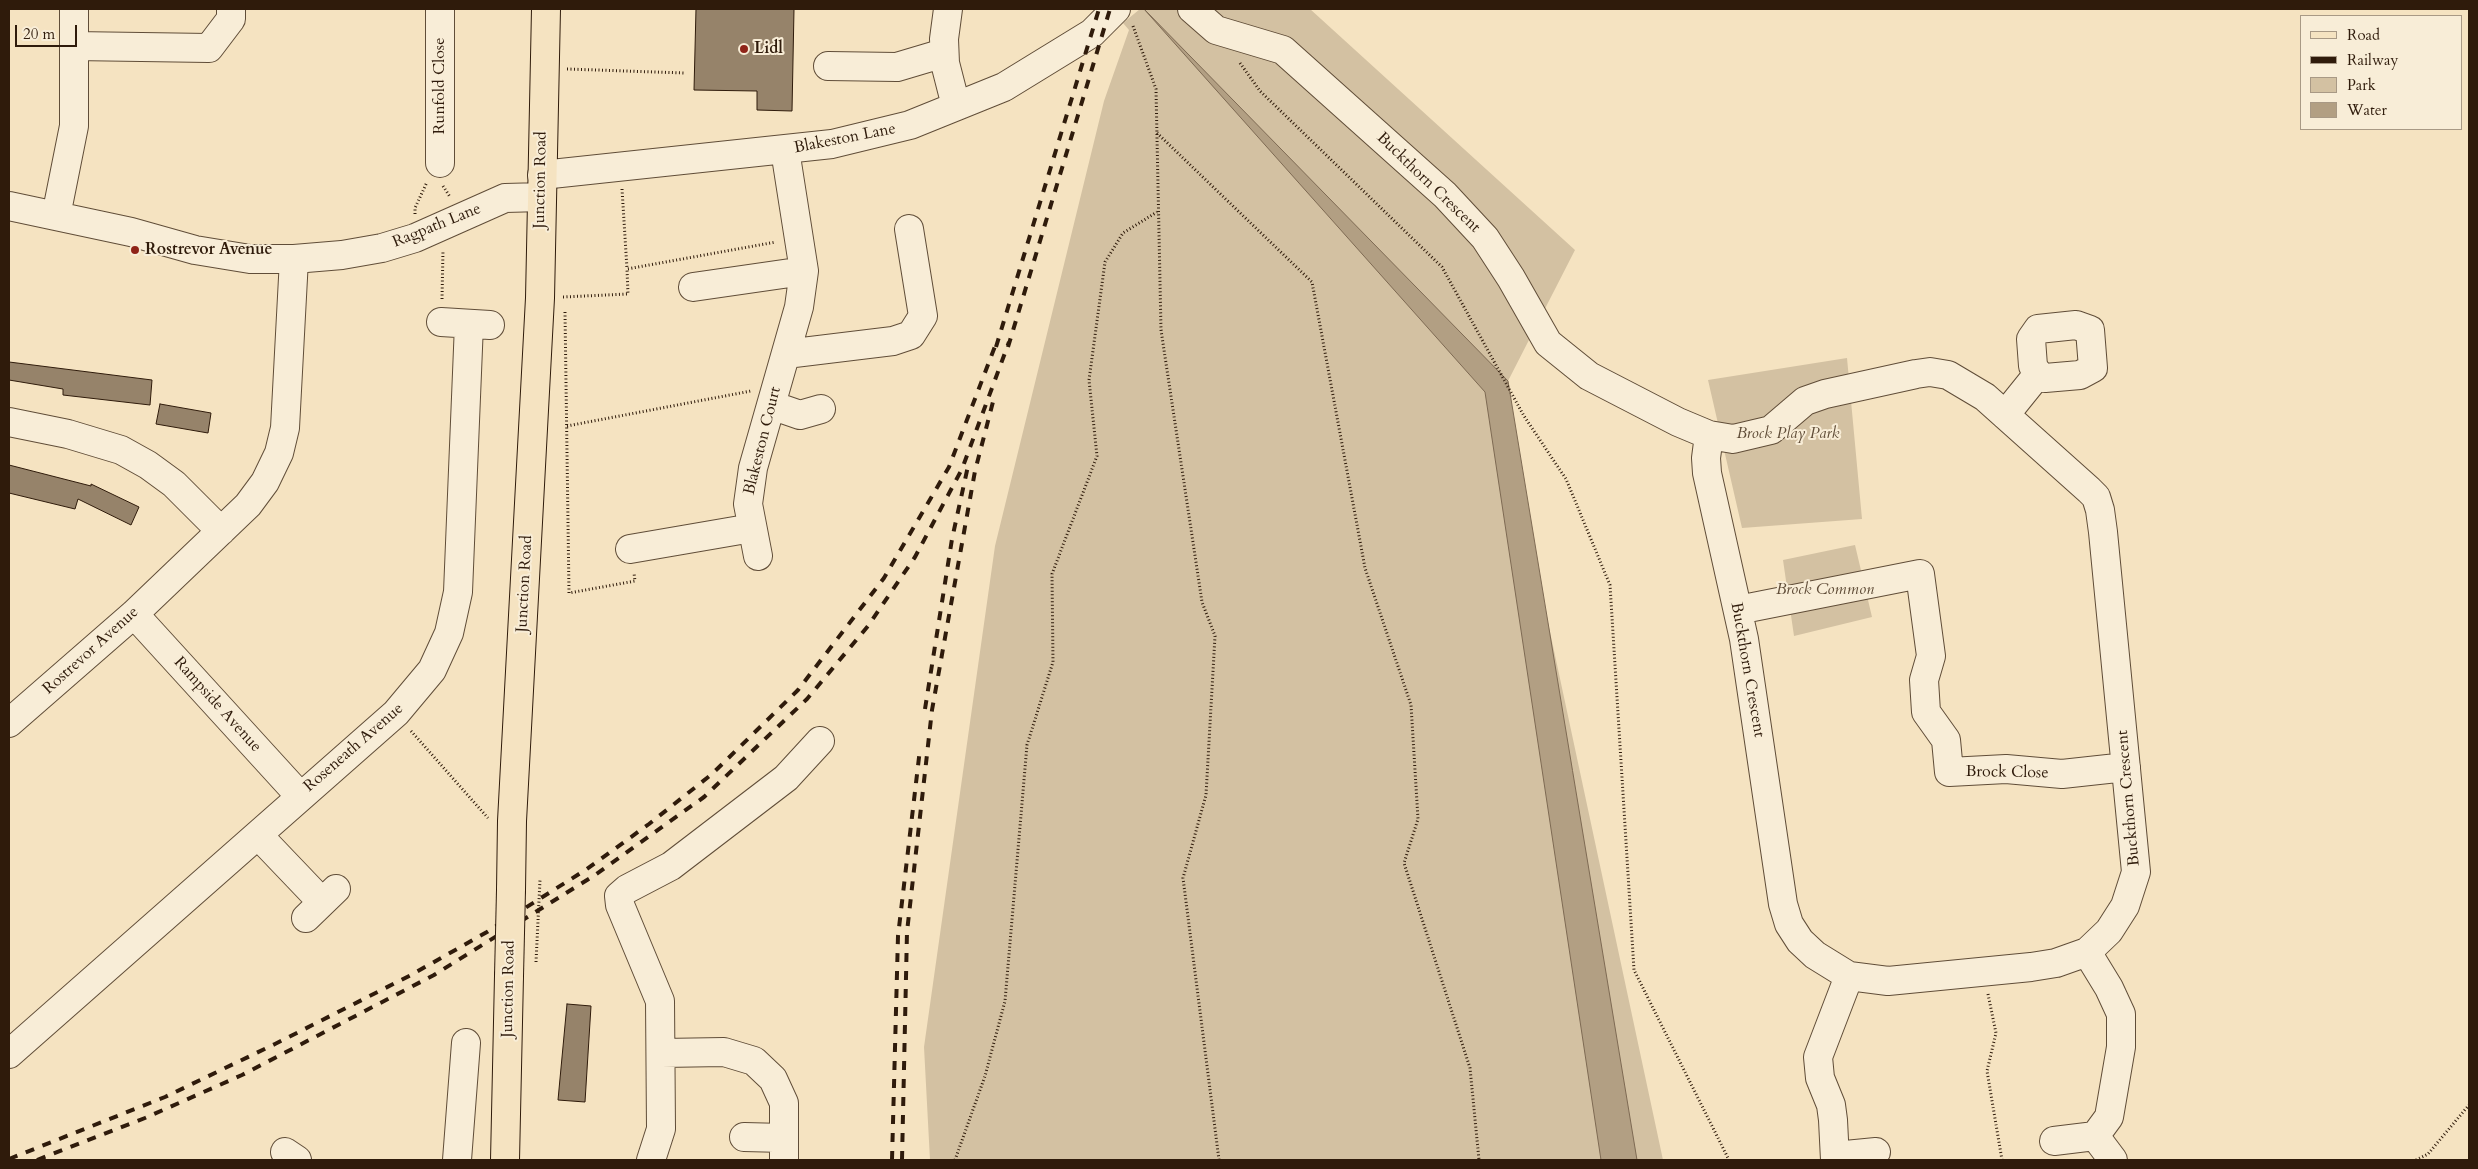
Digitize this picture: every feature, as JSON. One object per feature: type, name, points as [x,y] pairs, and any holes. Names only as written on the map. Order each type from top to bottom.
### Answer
[{"type":"main road","name":"Junction Road","points":[[505,1160],[512,821],[552,298],[542,186],[546,9]]},
{"type":"street","points":[[56,216],[74,126],[74,9]]},
{"type":"street","points":[[74,46],[209,48],[232,19],[231,9]]},
{"type":"street","name":"Runfold Close","points":[[440,9],[440,164]]},
{"type":"street","points":[[948,9],[944,53],[956,106]]},
{"type":"street","name":"Buckthorn Crescent","points":[[1192,9],[1216,30],[1283,50],[1445,195],[1485,238],[1512,278],[1548,343],[1589,376],[1678,422],[1709,435],[1733,438],[1771,430],[1805,401],[1824,394],[1930,372],[1948,375],[1964,384],[2005,415],[2090,490],[2096,497],[2100,510],[2136,872],[2125,906],[2110,931],[2087,952],[2056,963],[1888,981],[1849,976],[1815,955],[1800,940],[1789,924],[1783,904],[1738,610],[1707,473],[1706,458],[1709,435]]},
{"type":"street","name":"Blakeston Lane","points":[[542,186],[620,169],[832,144],[910,125],[1004,87],[1123,13]]},
{"type":"street","points":[[828,66],[897,67],[944,53]]},
{"type":"street","name":"Blakeston Court","points":[[758,556],[748,504],[753,468],[799,307],[804,271],[785,150]]},
{"type":"street","name":"Ragpath Lane","points":[[9,206],[195,250],[250,259],[294,259],[342,255],[382,248],[415,238],[505,198],[542,186]]},
{"type":"street","points":[[786,354],[894,341],[911,335],[923,316],[910,229]]},
{"type":"street","name":"Rostrevor Avenue","points":[[9,723],[134,614],[248,505],[265,482],[279,453],[285,428],[288,404],[294,259]]},
{"type":"street","points":[[693,287],[804,271]]},
{"type":"street","name":"Roseneath Avenue","points":[[9,1054],[396,713],[432,670],[456,614],[479,325],[441,322]]},
{"type":"street","points":[[2005,415],[2038,374]]},
{"type":"street","points":[[773,396],[800,414],[821,409]]},
{"type":"street","points":[[9,422],[68,434],[121,450],[148,465],[174,484],[221,530]]},
{"type":"street","points":[[630,549],[752,528]]},
{"type":"street","name":"Brock Close","points":[[1738,610],[1920,574],[1931,656],[1924,680],[1926,712],[1946,740],[1949,772],[2006,769],[2062,774],[2126,767]]},
{"type":"street","name":"Rampside Avenue","points":[[134,614],[300,796]]},
{"type":"street","points":[[651,1160],[661,1129],[662,1053],[660,1001],[618,896],[627,889],[671,866],[786,778],[820,741]]},
{"type":"street","points":[[258,835],[322,903]]},
{"type":"street","points":[[2054,1141],[2095,1136],[2109,1117],[2121,1047],[2121,1014],[2109,988],[2087,952]]},
{"type":"street","points":[[1849,976],[1818,1057],[1820,1078],[1830,1105],[1833,1120],[1835,1158],[1876,1152]]},
{"type":"street","points":[[457,1160],[466,1043]]},
{"type":"street","points":[[662,1053],[724,1052],[754,1061],[773,1078],[784,1103],[784,1149],[744,1137]]},
{"type":"street","points":[[2095,1136],[2113,1160]]},
{"type":"path","points":[[1123,13],[1156,89],[1161,330],[1202,602],[1215,636],[1206,795],[1183,878],[1219,1160]]},
{"type":"path","points":[[1238,61],[1260,91],[1442,267],[1524,416],[1566,479],[1610,585],[1634,970],[1728,1160]]},
{"type":"path","points":[[544,68],[684,73]]},
{"type":"path","points":[[1156,133],[1312,282],[1366,568],[1411,704],[1418,819],[1404,863],[1470,1068],[1479,1160]]},
{"type":"path","points":[[440,164],[440,182],[453,221],[441,322]]},
{"type":"path","points":[[415,238],[415,208],[428,180],[440,164]]},
{"type":"path","points":[[620,169],[628,294],[552,298],[568,426],[569,593],[635,582],[630,549]]},
{"type":"path","points":[[955,1160],[985,1076],[1006,1001],[1027,745],[1053,662],[1052,574],[1097,456],[1089,380],[1104,262],[1123,233],[1158,212]]},
{"type":"path","points":[[627,269],[799,238]]},
{"type":"path","points":[[568,426],[773,396]]},
{"type":"path","points":[[396,713],[488,818]]},
{"type":"path","points":[[535,967],[540,880]]},
{"type":"path","points":[[1986,971],[1996,1033],[1988,1071],[2002,1160]]},
{"type":"path","points":[[2416,1160],[2428,1154],[2469,1105]]},
{"type":"green space","points":[[1140,9],[1310,9],[1575,250],[1508,381],[1528,529],[1663,1160],[930,1160],[924,1047],[995,546],[1104,101],[1129,30],[1123,23]]},
{"type":"green space","name":"Brock Play Park","points":[[1847,358],[1862,519],[1742,528],[1708,380]]},
{"type":"green space","name":"Brock Common","points":[[1855,545],[1872,617],[1794,636],[1783,560]]},
{"type":"water","points":[[1144,9],[1508,381],[1637,1160],[1601,1160],[1485,392]]},
{"type":"building","name":"Lidl","points":[[696,9],[794,9],[792,111],[757,110],[757,91],[694,90]]},
{"type":"building","points":[[9,362],[152,380],[150,405],[63,395],[63,389],[9,380]]},
{"type":"building","points":[[160,404],[211,413],[208,433],[156,424]]},
{"type":"building","points":[[9,465],[91,486],[91,484],[139,507],[131,525],[78,499],[75,509],[9,493]]},
{"type":"building","points":[[567,1004],[591,1006],[585,1102],[558,1100]]},
{"type":"railway","points":[[996,347],[1099,9]]},
{"type":"railway","points":[[1008,347],[1110,9]]},
{"type":"railway","points":[[9,1159],[165,1097],[411,975],[487,932],[587,869],[649,824],[712,774],[798,690],[884,578],[949,467],[997,341]]},
{"type":"railway","points":[[37,1160],[145,1118],[242,1075],[434,975],[595,875],[704,797],[807,699],[868,626],[915,557],[962,469],[1009,342]]},
{"type":"railway","points":[[902,1160],[907,932],[932,710],[975,471],[994,398]]},
{"type":"railway","points":[[925,709],[952,539],[968,466]]},
{"type":"railway","points":[[892,1160],[898,936],[920,749]]},
{"type":"place","name":"Lidl","points":[[744,49]]},
{"type":"place","name":"Rostrevor Avenue","points":[[135,250]]}]
